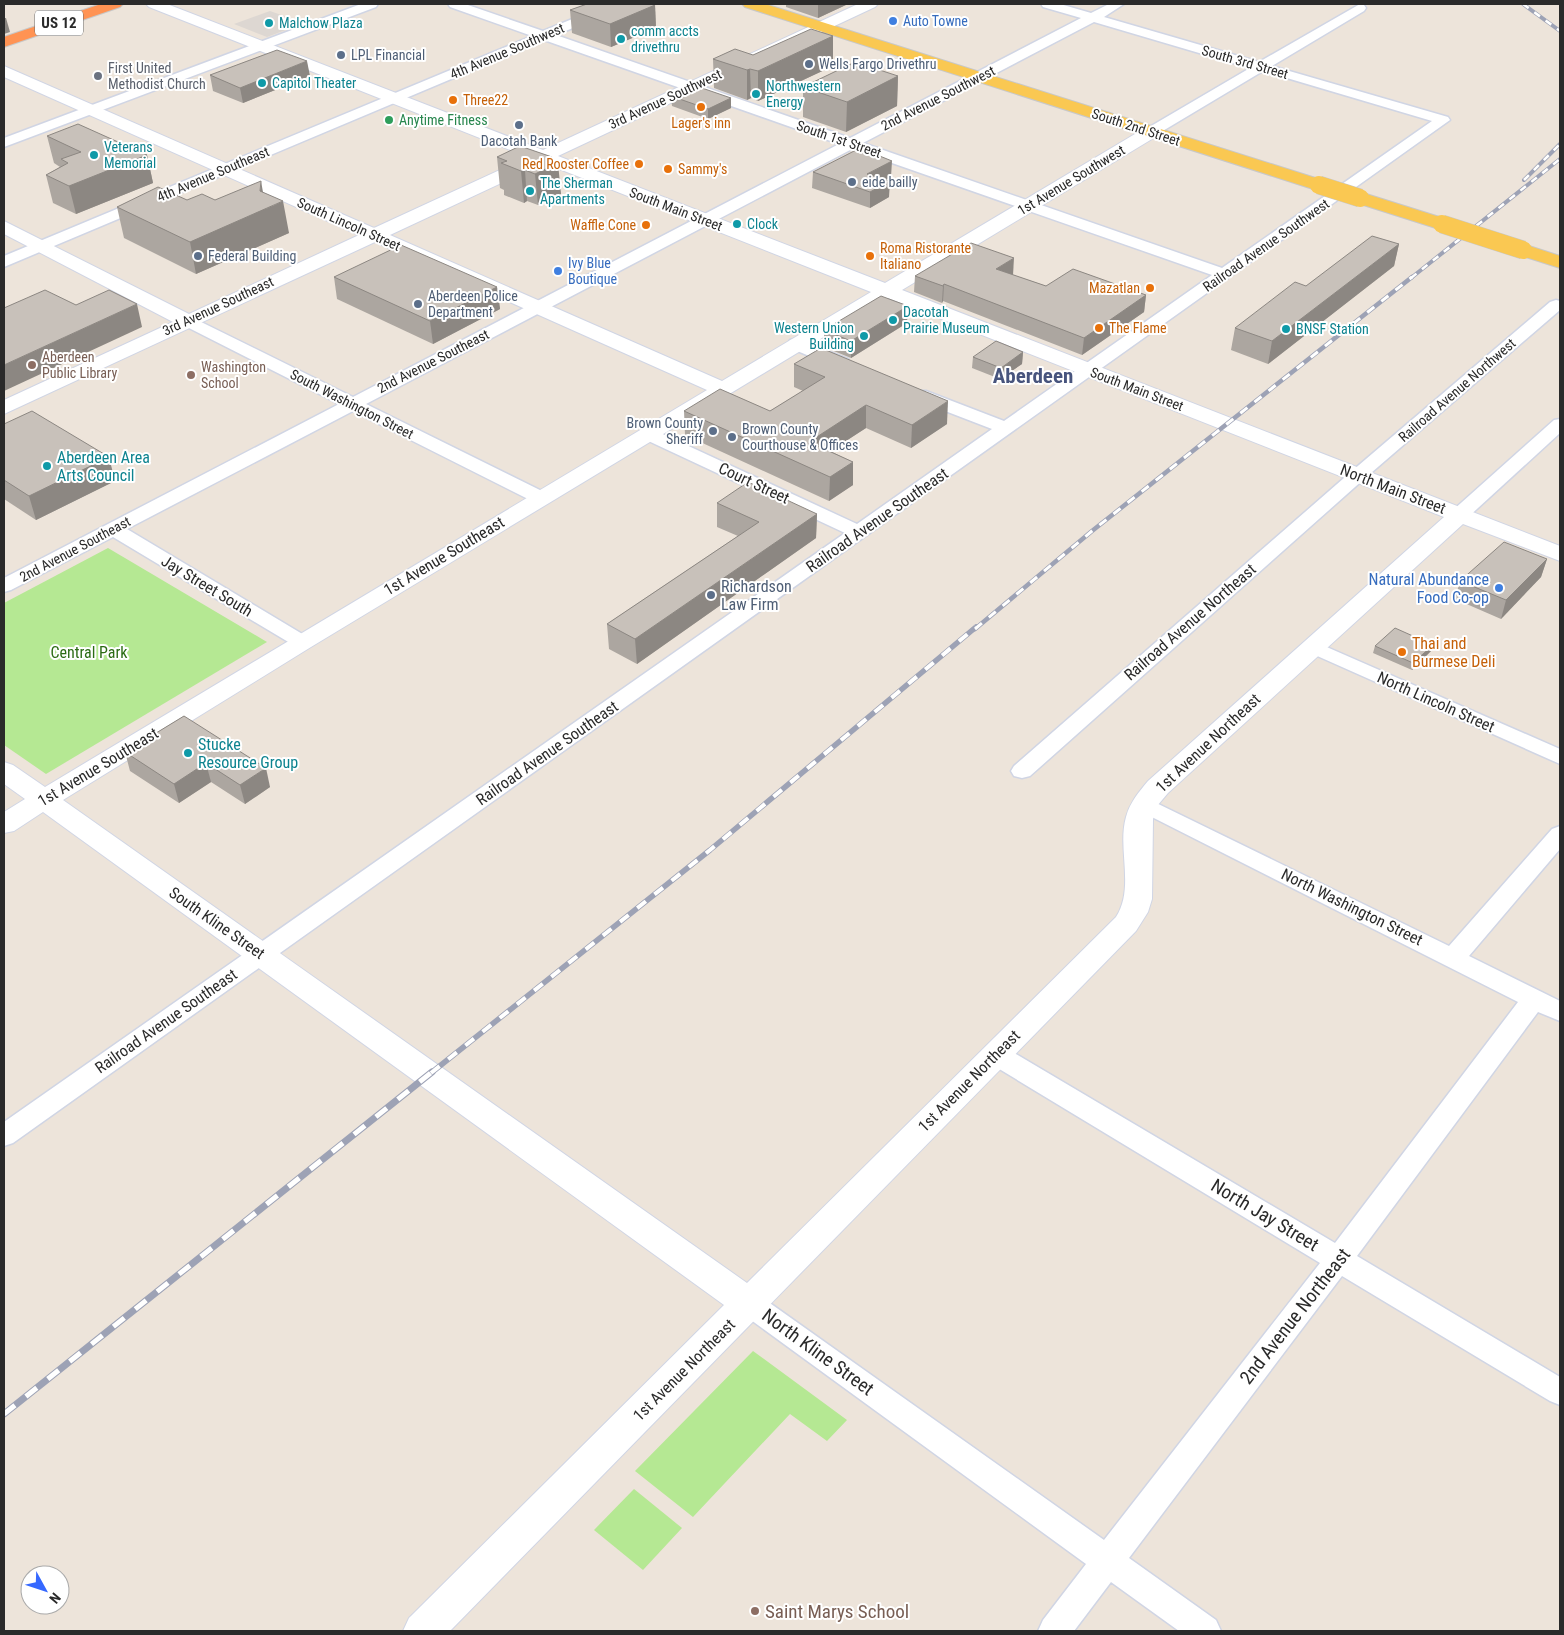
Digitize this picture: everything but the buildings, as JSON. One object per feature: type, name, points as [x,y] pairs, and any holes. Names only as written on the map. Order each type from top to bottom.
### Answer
[{"type":"highway","name":"US 12","points":[[4,42],[115,4]]},
{"type":"main road","name":"South 2nd Street","points":[[750,4],[1560,262]]},
{"type":"street","name":"South Main Street","points":[[154,4],[1226,423]]},
{"type":"street","points":[[4,143],[372,4]]},
{"type":"street","name":"South 1st Street","points":[[454,4],[1224,274]]},
{"type":"street","name":"4th Avenue Southwest","points":[[394,98],[619,4]]},
{"type":"street","name":"3rd Avenue Southwest","points":[[542,156],[870,4]]},
{"type":"street","name":"South 3rd Street","points":[[1047,4],[1443,120]]},
{"type":"street","name":"2nd Avenue Southwest","points":[[704,220],[1118,4]]},
{"type":"street","name":"1st Avenue Southwest","points":[[886,291],[1360,8],[1343,4]]},
{"type":"street","name":"South Lincoln Street","points":[[4,71],[722,389]]},
{"type":"street","name":"4th Avenue Southeast","points":[[4,262],[394,98]]},
{"type":"street","name":"Railroad Avenue Southwest","points":[[1089,370],[1443,120]]},
{"type":"street","name":"3rd Avenue Southeast","points":[[4,408],[542,156]]},
{"type":"street","name":"2nd Avenue Southeast","points":[[4,586],[704,220]]},
{"type":"street","name":"South Washington Street","points":[[4,228],[541,498]]},
{"type":"street","name":"1st Avenue Southeast","points":[[4,824],[302,642],[886,291]]},
{"type":"street","name":"Railroad Avenue Northwest","points":[[1358,475],[1556,305]]},
{"type":"street","points":[[796,344],[858,370]]},
{"type":"street","name":"Railroad Avenue Southeast","points":[[4,1136],[1089,370]]},
{"type":"street","points":[[904,389],[1007,429]]},
{"type":"street","name":"North Main Street","points":[[1226,423],[1560,554]]},
{"type":"street","points":[[1459,515],[1560,424]]},
{"type":"street","name":"Court Street","points":[[648,434],[860,532]]},
{"type":"street","name":"Railroad Avenue Northeast","points":[[1022,771],[1358,475]]},
{"type":"street","name":"1st Avenue Northeast","points":[[435,1627],[995,1054],[1126,924],[1134,912],[1138,900],[1137,835],[1144,804],[1158,787],[1459,515]]},
{"type":"street","name":"Jay Street South","points":[[113,529],[302,642]]},
{"type":"street","name":"North Lincoln Street","points":[[1313,647],[1560,757]]},
{"type":"street","name":"South Kline Street","points":[[4,771],[430,1075]]},
{"type":"street","name":"North Washington Street","points":[[1144,804],[1560,1012]]},
{"type":"street","points":[[1454,958],[1560,834]]},
{"type":"street","name":"2nd Avenue Northeast","points":[[1054,1631],[1339,1259],[1534,999]]},
{"type":"street","name":"North Jay Street","points":[[995,1054],[1560,1392]]},
{"type":"street","name":"North Kline Street","points":[[430,1075],[1205,1631]]},
{"type":"green space","name":"Central Park","points":[[108,548],[267,642],[46,774],[4,745],[4,603]]},
{"type":"green space","points":[[753,1351],[847,1420],[827,1441],[790,1414],[693,1517],[635,1471]]},
{"type":"green space","points":[[634,1489],[682,1528],[643,1570],[594,1530]]},
{"type":"shaded area","name":"Malchow Plaza","points":[[270,11],[304,23],[267,37],[234,24]]},
{"type":"railway","points":[[1523,4],[1560,31]]},
{"type":"railway","points":[[1524,180],[1560,144]]},
{"type":"railway","points":[[1411,278],[1560,159]]},
{"type":"railway","points":[[975,629],[1092,531],[1412,277]]},
{"type":"railway","points":[[431,1073],[710,850],[976,627]]},
{"type":"railway","points":[[4,1414],[432,1072]]},
{"type":"place","name":"Auto Towne","points":[[893,21]]},
{"type":"place","name":"Malchow Plaza","points":[[269,23]]},
{"type":"place","name":"comm accts drivethru","points":[[621,39]]},
{"type":"place","name":"LPL Financial","points":[[341,55]]},
{"type":"place","name":"Wells Fargo Drivethru","points":[[809,64]]},
{"type":"place","name":"First United Methodist Church","points":[[98,76]]},
{"type":"place","name":"Capitol Theater","points":[[262,83]]},
{"type":"place","name":"Northwestern Energy","points":[[756,94]]},
{"type":"place","name":"Three22","points":[[453,100]]},
{"type":"place","name":"Lager's inn","points":[[701,107]]},
{"type":"place","name":"Anytime Fitness","points":[[389,120]]},
{"type":"place","name":"Dacotah Bank","points":[[519,125]]},
{"type":"place","name":"Veterans Memorial","points":[[94,155]]},
{"type":"place","name":"Red Rooster Coffee","points":[[639,164]]},
{"type":"place","name":"Sammy's","points":[[668,169]]},
{"type":"place","name":"eide bailly","points":[[852,182]]},
{"type":"place","name":"The Sherman Apartments","points":[[530,191]]},
{"type":"place","name":"Clock","points":[[737,224]]},
{"type":"place","name":"Waffle Cone","points":[[646,225]]},
{"type":"place","name":"Federal Building","points":[[198,256]]},
{"type":"place","name":"Roma Ristorante Italiano","points":[[870,256]]},
{"type":"place","name":"Ivy Blue Boutique","points":[[558,271]]},
{"type":"place","name":"Mazatlan","points":[[1150,288]]},
{"type":"place","name":"Aberdeen Police Department","points":[[418,304]]},
{"type":"place","name":"Dacotah Prairie Museum","points":[[893,320]]},
{"type":"place","name":"The Flame","points":[[1099,328]]},
{"type":"place","name":"BNSF Station","points":[[1286,329]]},
{"type":"place","name":"Western Union Building","points":[[864,336]]},
{"type":"place","name":"Aberdeen Public Library","points":[[32,365]]},
{"type":"place","name":"Washington School","points":[[191,375]]},
{"type":"place","name":"Brown County Sheriff","points":[[713,431]]},
{"type":"place","name":"Brown County Courthouse & Offices","points":[[732,437]]},
{"type":"place","name":"Aberdeen Area Arts Council","points":[[47,466]]},
{"type":"place","name":"Natural Abundance Food Co-op","points":[[1499,588]]},
{"type":"place","name":"Richardson Law Firm","points":[[711,595]]},
{"type":"place","name":"Thai and Burmese Deli","points":[[1402,652]]},
{"type":"place","name":"Stucke Resource Group","points":[[188,753]]},
{"type":"place","name":"Saint Marys School","points":[[755,1611]]},
{"type":"district","name":"Aberdeen","points":[[1033,376]]}]
